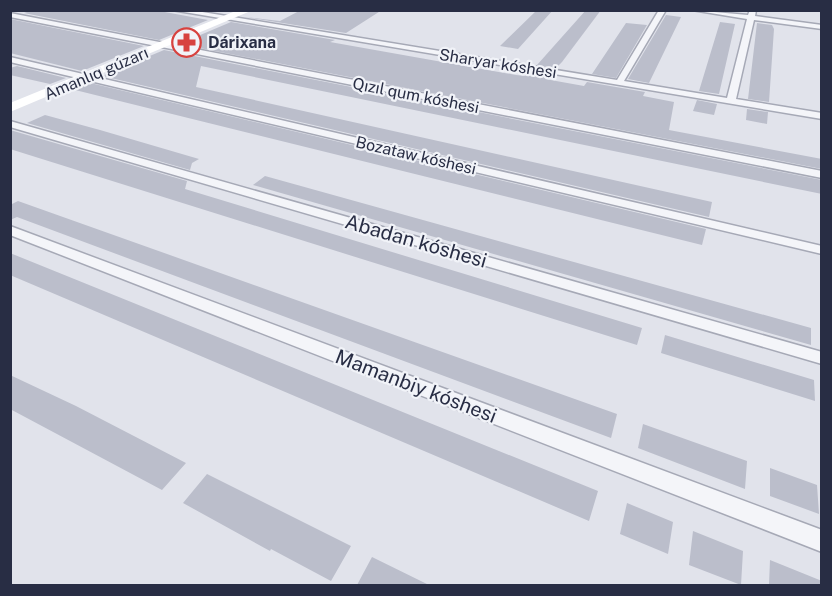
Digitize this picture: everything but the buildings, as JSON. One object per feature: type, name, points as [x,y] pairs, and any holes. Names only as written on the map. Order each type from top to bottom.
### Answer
[{"type":"street","name":"Sharyar kóshesi","points":[[175,10],[822,116]]},
{"type":"street","name":"Amanlıq gúzarı","points":[[10,108],[248,10]]},
{"type":"street","points":[[619,83],[663,10]]},
{"type":"street","points":[[695,10],[753,14],[822,27]]},
{"type":"street","points":[[731,101],[753,14]]},
{"type":"street","name":"Qızıl qum kóshesi","points":[[10,15],[822,175]]},
{"type":"street","name":"Bozataw kóshesi","points":[[10,59],[822,250]]},
{"type":"street","name":"Abadan kóshesi","points":[[10,124],[822,358]]},
{"type":"street","name":"Mamanbiy kóshesi","points":[[10,231],[822,541]]},
{"type":"place","name":"Dárixana","points":[[187,42]]}]
